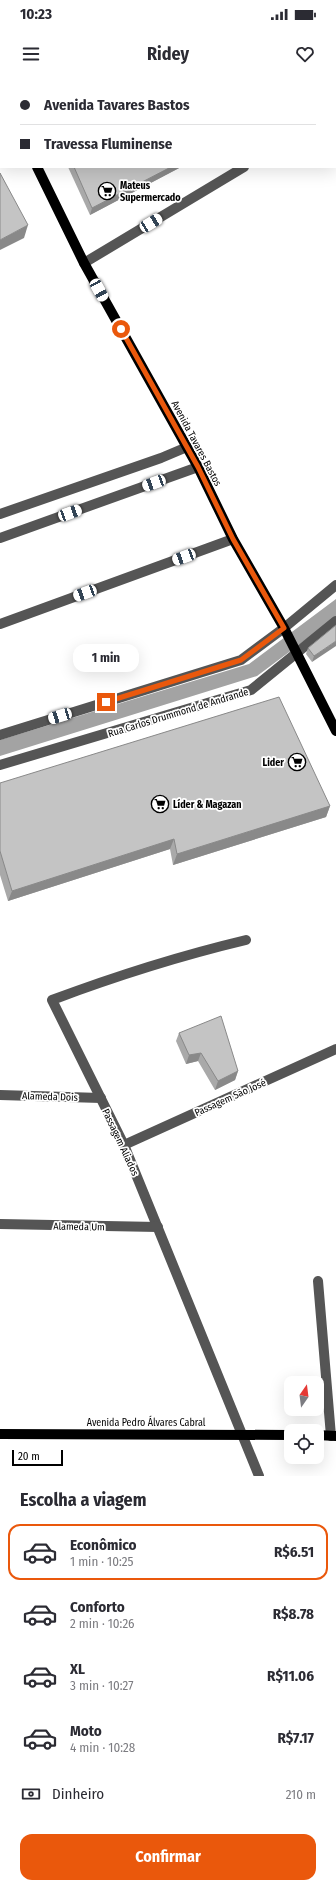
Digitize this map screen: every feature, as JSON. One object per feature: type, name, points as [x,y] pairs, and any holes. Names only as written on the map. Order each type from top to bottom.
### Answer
[{"type":"main road","name":"Avenida Tavares Bastos","points":[[37,168],[84,263],[198,467],[233,539],[285,629],[335,727]]},
{"type":"main road","name":"Avenida Pedro Álvares Cabral","points":[[0,1434],[284,1435]]},
{"type":"street","points":[[84,263],[242,168]]},
{"type":"street","points":[[0,514],[161,458],[187,447]]},
{"type":"street","points":[[0,538],[198,467]]},
{"type":"street","points":[[0,624],[233,539]]},
{"type":"street","points":[[0,735],[241,660],[285,629],[336,585]]},
{"type":"street","name":"Rua Carlos Drummond de Andrande","points":[[0,765],[251,690],[296,651],[336,621]]},
{"type":"street","name":"Passagem Aliados","points":[[246,940],[187,954],[142,968],[52,1000],[124,1145],[259,1476]]},
{"type":"street","name":"Passagem São José","points":[[124,1145],[336,1049]]},
{"type":"street","name":"Alameda Dois","points":[[0,1095],[100,1098]]},
{"type":"street","name":"Alameda Um","points":[[0,1224],[158,1227]]},
{"type":"street","points":[[318,1281],[333,1436]]},
{"type":"shaded area","points":[[336,599],[336,617],[257,676],[0,756],[0,740],[249,664]]},
{"type":"building","name":"Mateus Supermercado","points":[[74,168],[169,168],[92,208]]},
{"type":"building","points":[[0,173],[28,225],[0,240]]},
{"type":"building","points":[[336,625],[336,641],[314,656],[308,648]]},
{"type":"building","name":"Líder & Magazan","points":[[279,697],[330,806],[177,854],[174,839],[12,891],[0,851],[0,783]]},
{"type":"building","points":[[221,1016],[238,1071],[218,1081],[201,1053],[189,1055],[179,1033]]},
{"type":"place","name":"Mateus Supermercado","points":[[107,191]]},
{"type":"place","name":"Lider","points":[[297,762]]},
{"type":"place","name":"Líder & Magazan","points":[[160,804]]},
{"type":"route","points":[[106,702],[241,660],[284,628],[233,539],[198,467],[121,329]]}]
